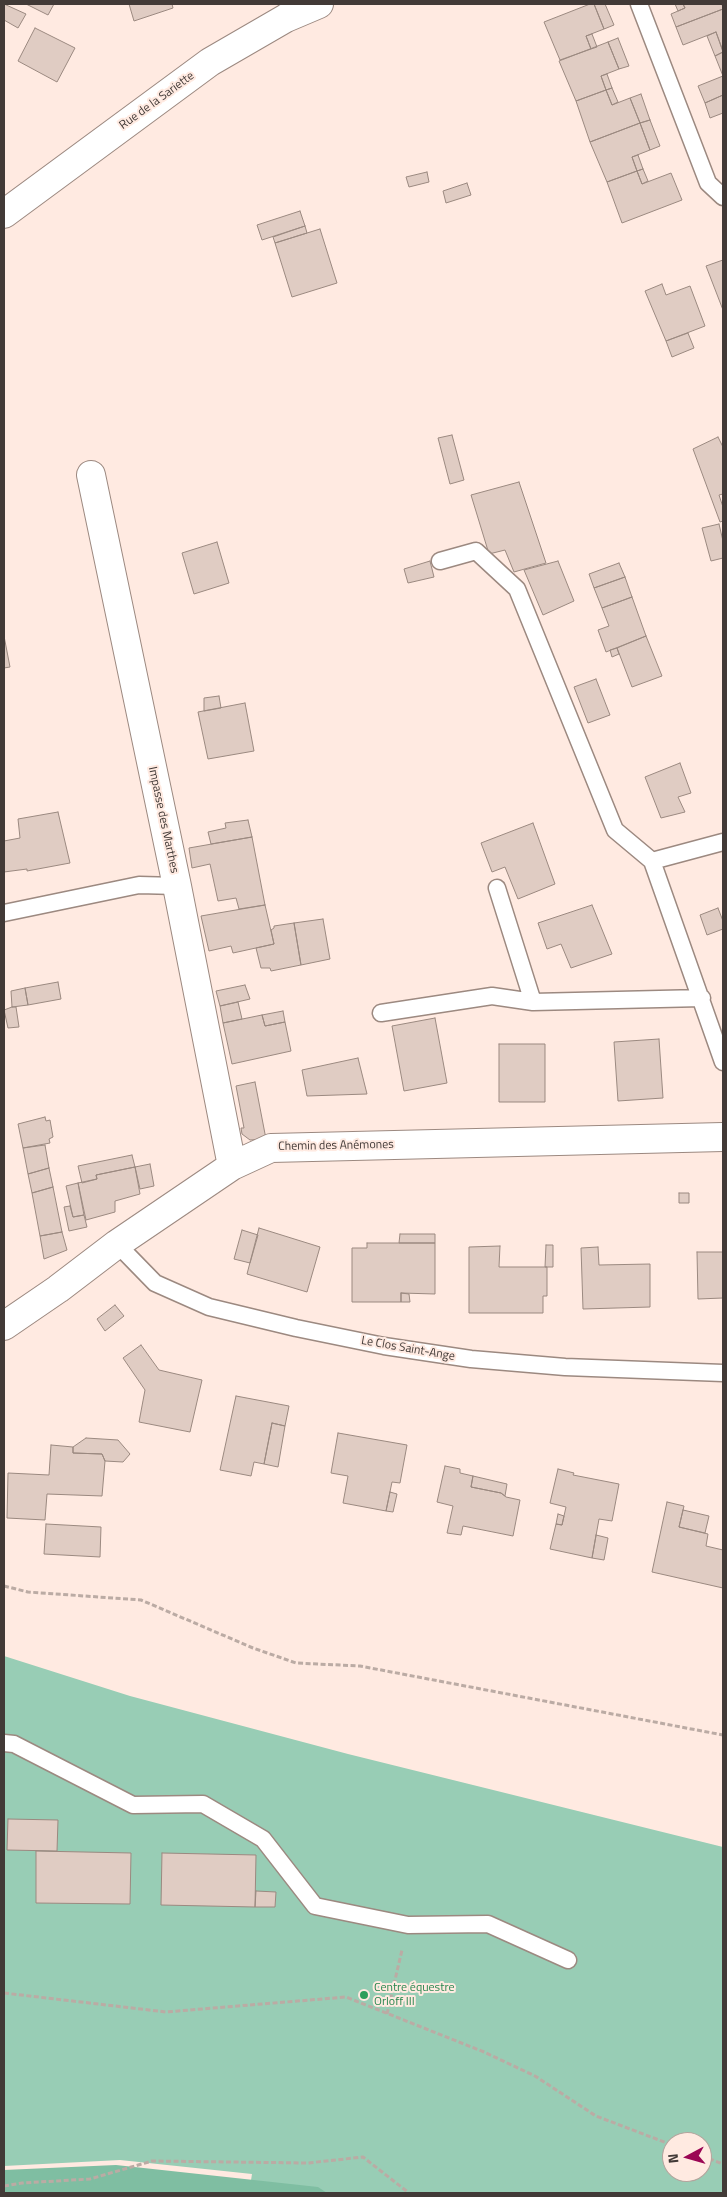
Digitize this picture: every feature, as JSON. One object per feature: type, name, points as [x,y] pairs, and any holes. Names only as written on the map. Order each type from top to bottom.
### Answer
[{"type":"street","name":"Rue de la Sariette","points":[[4,214],[210,62],[286,18],[319,4]]},
{"type":"street","name":"Impasse des Marthes","points":[[91,475],[177,886],[232,1166]]},
{"type":"street","name":"Chemin des Anémones","points":[[4,1326],[58,1290],[117,1244],[232,1166],[270,1148],[723,1138]]},
{"type":"lane","points":[[639,4],[708,183],[723,197]]},
{"type":"lane","points":[[440,561],[476,551],[517,588],[615,830],[652,861],[702,998],[723,1062]]},
{"type":"lane","points":[[652,861],[723,842]]},
{"type":"lane","points":[[4,913],[139,885],[177,886]]},
{"type":"lane","points":[[497,888],[533,1002]]},
{"type":"lane","points":[[381,1013],[492,996],[533,1002],[702,998]]},
{"type":"lane","name":"Le Clos Saint-Ange","points":[[117,1244],[155,1284],[210,1306],[296,1328],[384,1346],[471,1360],[565,1367],[723,1373]]},
{"type":"lane","points":[[4,1743],[14,1744],[132,1805],[203,1804],[263,1839],[315,1906],[408,1925],[488,1924],[568,1960]]},
{"type":"path","points":[[4,1586],[28,1592],[140,1600],[253,1648],[296,1663],[360,1666],[723,1735]]},
{"type":"path","points":[[387,2014],[408,1925]]},
{"type":"path","points":[[4,1993],[166,2012],[346,1997],[484,2052],[535,2076],[596,2116],[662,2141]]},
{"type":"path","points":[[4,2186],[22,2182],[90,2179],[152,2161],[308,2163],[363,2157],[409,2193]]},
{"type":"green space","name":"Centre équestre Orloff III","points":[[4,1656],[130,1696],[348,1754],[723,1847],[723,2193],[249,2193],[252,2174],[120,2160],[4,2166]]},
{"type":"green space","points":[[116,2165],[318,2187],[327,2193],[4,2193],[4,2170]]},
{"type":"building","points":[[4,4],[26,14],[18,28],[4,20]]},
{"type":"building","points":[[26,4],[54,4],[48,15]]},
{"type":"building","points":[[129,4],[172,4],[173,8],[134,21]]},
{"type":"building","points":[[594,4],[604,29],[586,36],[591,49],[560,60],[544,22]]},
{"type":"building","points":[[594,4],[605,4],[614,25],[604,29]]},
{"type":"building","points":[[675,4],[683,4],[685,8],[678,11]]},
{"type":"building","points":[[683,4],[722,4],[723,9],[676,27],[671,14],[685,8]]},
{"type":"building","points":[[723,9],[723,51],[716,32],[683,45],[676,27]]},
{"type":"building","points":[[35,28],[75,48],[57,82],[18,61]]},
{"type":"building","points":[[716,32],[723,52],[715,56],[707,36]]},
{"type":"building","points":[[592,34],[597,47],[591,49],[586,36]]},
{"type":"building","points":[[618,38],[629,66],[619,69],[608,42]]},
{"type":"building","points":[[608,42],[619,69],[601,76],[606,90],[576,101],[559,61]]},
{"type":"building","points":[[723,52],[723,76],[715,56]]},
{"type":"building","points":[[607,74],[612,88],[606,90],[601,76]]},
{"type":"building","points":[[723,76],[723,95],[705,103],[698,86]]},
{"type":"building","points":[[612,88],[618,102],[612,105],[606,90]]},
{"type":"building","points":[[606,90],[612,105],[630,98],[640,123],[590,142],[576,101]]},
{"type":"building","points":[[641,94],[650,120],[640,123],[630,98]]},
{"type":"building","points":[[723,95],[723,113],[710,118],[705,103]]},
{"type":"building","points":[[650,120],[660,146],[650,150],[640,123]]},
{"type":"building","points":[[640,123],[650,150],[632,157],[637,171],[607,182],[590,142]]},
{"type":"building","points":[[638,155],[643,169],[637,171],[632,157]]},
{"type":"building","points":[[643,169],[648,181],[642,184],[637,171]]},
{"type":"building","points":[[637,171],[642,184],[671,173],[682,200],[622,223],[607,182]]},
{"type":"building","points":[[427,172],[429,182],[409,187],[406,177]]},
{"type":"building","points":[[467,183],[471,195],[446,203],[443,191]]},
{"type":"building","points":[[300,211],[305,226],[262,240],[257,225]]},
{"type":"building","points":[[305,226],[307,233],[275,243],[273,237]]},
{"type":"building","points":[[320,229],[337,283],[292,297],[275,243]]},
{"type":"building","points":[[723,260],[723,310],[706,266]]},
{"type":"building","points":[[662,284],[666,295],[690,286],[705,326],[666,341],[645,291]]},
{"type":"building","points":[[688,333],[694,348],[672,357],[666,341]]},
{"type":"building","points":[[452,435],[464,480],[450,484],[438,438]]},
{"type":"building","points":[[718,437],[723,447],[723,494],[719,495],[723,507],[723,521],[720,522],[693,449]]},
{"type":"building","points":[[519,482],[546,563],[514,572],[505,550],[489,554],[471,495]]},
{"type":"building","points":[[719,524],[723,541],[723,558],[711,561],[702,528]]},
{"type":"building","points":[[217,542],[229,583],[194,594],[182,553]]},
{"type":"building","points":[[430,561],[434,577],[408,583],[404,569]]},
{"type":"building","points":[[558,561],[574,601],[543,615],[524,570]]},
{"type":"building","points":[[619,563],[625,577],[594,588],[589,574]]},
{"type":"building","points":[[625,577],[632,597],[602,608],[594,588]]},
{"type":"building","points":[[632,597],[646,636],[606,652],[598,630],[609,626],[602,608]]},
{"type":"building","points":[[4,636],[10,667],[4,668]]},
{"type":"building","points":[[646,636],[662,676],[632,687],[617,648]]},
{"type":"building","points":[[617,648],[619,654],[612,657],[610,650]]},
{"type":"building","points":[[596,679],[610,715],[588,723],[574,687]]},
{"type":"building","points":[[219,696],[221,708],[204,711],[204,698]]},
{"type":"building","points":[[245,703],[254,751],[208,759],[198,712]]},
{"type":"building","points":[[680,763],[691,793],[678,797],[685,812],[661,818],[645,777]]},
{"type":"building","points":[[58,812],[70,863],[27,871],[27,869],[4,872],[4,841],[20,838],[18,819]]},
{"type":"building","points":[[248,820],[252,837],[211,844],[208,832],[226,828],[225,823]]},
{"type":"building","points":[[533,823],[555,884],[518,899],[505,867],[492,872],[481,843]]},
{"type":"building","points":[[252,837],[265,905],[239,909],[236,898],[218,901],[210,864],[192,868],[189,848]]},
{"type":"building","points":[[265,905],[274,944],[233,953],[231,946],[209,951],[201,916]]},
{"type":"building","points":[[592,905],[612,954],[571,968],[561,944],[547,949],[538,923]]},
{"type":"building","points":[[718,908],[723,921],[723,929],[707,935],[700,915]]},
{"type":"building","points":[[323,919],[330,959],[301,965],[294,923]]},
{"type":"building","points":[[294,923],[301,965],[271,971],[270,968],[261,968],[256,948],[274,944],[271,930],[274,926]]},
{"type":"building","points":[[58,982],[61,999],[28,1005],[25,988]]},
{"type":"building","points":[[245,985],[250,999],[220,1006],[216,991]]},
{"type":"building","points":[[25,988],[28,1005],[12,1007],[11,991]]},
{"type":"building","points":[[238,1002],[242,1019],[223,1023],[220,1006]]},
{"type":"building","points":[[16,1007],[19,1027],[8,1028],[4,1010]]},
{"type":"building","points":[[283,1011],[285,1022],[265,1026],[262,1015]]},
{"type":"building","points":[[262,1015],[265,1026],[285,1022],[291,1051],[232,1064],[223,1023]]},
{"type":"building","points":[[435,1018],[447,1083],[404,1091],[392,1026]]},
{"type":"building","points":[[659,1039],[663,1098],[618,1101],[614,1042]]},
{"type":"building","points":[[499,1044],[545,1044],[545,1102],[499,1102]]},
{"type":"building","points":[[358,1058],[367,1094],[307,1096],[302,1070]]},
{"type":"building","points":[[255,1082],[266,1139],[250,1140],[242,1134],[241,1128],[244,1128],[236,1086]]},
{"type":"building","points":[[45,1117],[46,1121],[50,1120],[53,1137],[49,1139],[50,1143],[23,1148],[18,1124]]},
{"type":"building","points":[[45,1145],[49,1168],[28,1174],[23,1148]]},
{"type":"building","points":[[132,1155],[135,1167],[96,1175],[97,1179],[82,1183],[78,1166]]},
{"type":"building","points":[[150,1164],[154,1186],[140,1189],[135,1167]]},
{"type":"building","points":[[135,1167],[140,1194],[115,1201],[115,1212],[86,1220],[78,1183],[97,1179],[96,1175]]},
{"type":"building","points":[[49,1168],[53,1187],[32,1193],[28,1174]]},
{"type":"building","points":[[78,1183],[84,1215],[73,1217],[66,1186]]},
{"type":"building","points":[[53,1187],[62,1232],[40,1236],[32,1193]]},
{"type":"building","points":[[679,1193],[689,1193],[689,1203],[679,1203]]},
{"type":"building","points":[[70,1206],[73,1217],[84,1215],[87,1227],[69,1231],[64,1207]]},
{"type":"building","points":[[259,1228],[320,1247],[307,1292],[247,1274]]},
{"type":"building","points":[[242,1230],[258,1235],[250,1263],[234,1259]]},
{"type":"building","points":[[62,1232],[67,1250],[44,1259],[40,1236]]},
{"type":"building","points":[[400,1234],[435,1234],[435,1243],[399,1243]]},
{"type":"building","points":[[367,1243],[435,1243],[435,1294],[401,1293],[401,1302],[352,1302],[352,1248],[367,1248]]},
{"type":"building","points":[[546,1245],[553,1245],[553,1267],[545,1267]]},
{"type":"building","points":[[500,1246],[499,1267],[547,1267],[547,1296],[543,1296],[543,1313],[469,1313],[469,1247]]},
{"type":"building","points":[[598,1247],[599,1265],[650,1264],[650,1307],[583,1309],[581,1248]]},
{"type":"building","points":[[697,1252],[723,1252],[723,1298],[698,1299]]},
{"type":"building","points":[[401,1293],[409,1294],[410,1302],[401,1302]]},
{"type":"building","points":[[115,1305],[124,1316],[105,1331],[97,1319]]},
{"type":"building","points":[[141,1345],[159,1370],[202,1380],[190,1432],[139,1422],[145,1390],[123,1358]]},
{"type":"building","points":[[236,1396],[289,1406],[285,1426],[272,1423],[264,1464],[254,1462],[251,1476],[220,1470]]},
{"type":"building","points":[[272,1423],[285,1426],[278,1467],[264,1464]]},
{"type":"building","points":[[338,1433],[407,1445],[400,1483],[392,1482],[386,1511],[343,1503],[348,1476],[331,1473]]},
{"type":"building","points":[[86,1438],[118,1440],[130,1454],[123,1462],[105,1461],[102,1454],[73,1453],[73,1447]]},
{"type":"building","points":[[51,1445],[73,1447],[73,1453],[102,1454],[105,1461],[102,1496],[47,1494],[45,1520],[7,1518],[8,1473],[49,1475]]},
{"type":"building","points":[[445,1466],[460,1469],[460,1473],[473,1476],[471,1487],[501,1493],[506,1497],[520,1500],[513,1536],[463,1526],[461,1535],[447,1533],[453,1506],[437,1502]]},
{"type":"building","points":[[558,1469],[574,1473],[573,1475],[619,1484],[612,1521],[599,1519],[592,1558],[550,1549],[556,1524],[562,1525],[566,1507],[550,1503]]},
{"type":"building","points":[[473,1476],[507,1484],[505,1496],[501,1493],[471,1487]]},
{"type":"building","points":[[390,1492],[397,1494],[393,1512],[386,1511]]},
{"type":"building","points":[[667,1502],[684,1506],[679,1527],[708,1534],[706,1546],[723,1550],[723,1588],[652,1572]]},
{"type":"building","points":[[683,1510],[709,1516],[705,1533],[679,1527]]},
{"type":"building","points":[[558,1514],[564,1516],[562,1525],[556,1524]]},
{"type":"building","points":[[46,1524],[101,1527],[100,1557],[44,1554]]},
{"type":"building","points":[[596,1535],[608,1538],[604,1560],[592,1558]]},
{"type":"building","points":[[8,1819],[58,1820],[57,1851],[7,1850]]},
{"type":"building","points":[[36,1851],[131,1853],[130,1904],[36,1903]]},
{"type":"building","points":[[162,1853],[256,1855],[255,1907],[161,1905]]},
{"type":"building","points":[[256,1891],[276,1892],[275,1907],[255,1907]]},
{"type":"place","name":"Centre équestre Orloff III","points":[[364,1995]]}]
